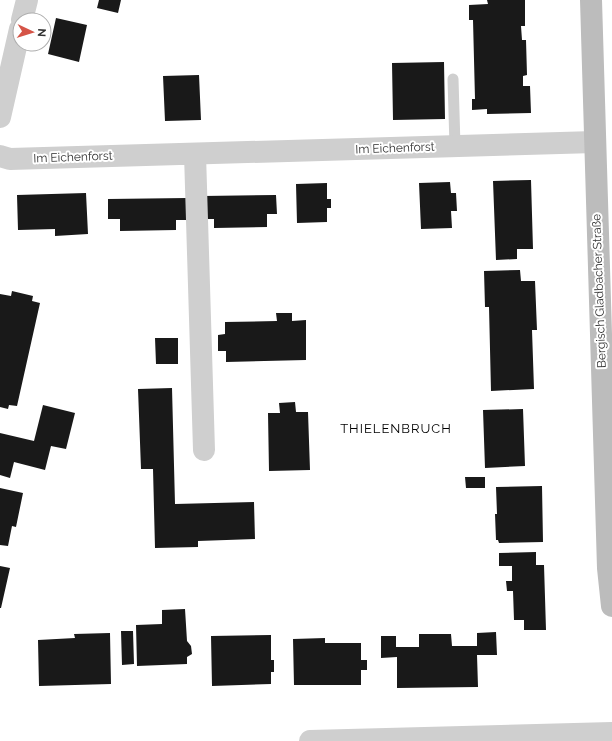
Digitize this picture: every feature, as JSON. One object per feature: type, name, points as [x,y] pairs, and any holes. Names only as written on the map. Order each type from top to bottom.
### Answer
[{"type":"main road","name":"Bergisch Gladbacher Straße","points":[[591,0],[607,562],[612,606]]},
{"type":"street","points":[[24,12],[27,0]]},
{"type":"street","points":[[0,117],[15,52]]},
{"type":"street","name":"Im Eichenforst","points":[[0,156],[10,159],[595,142]]},
{"type":"street","points":[[195,154],[204,450]]},
{"type":"street","points":[[310,741],[612,733]]},
{"type":"lane","points":[[453,79],[455,146]]},
{"type":"building","points":[[99,0],[121,0],[118,13],[97,8]]},
{"type":"building","points":[[487,0],[525,0],[525,26],[521,26],[522,40],[526,40],[527,75],[523,76],[523,86],[530,86],[531,113],[487,114],[487,109],[472,110],[472,99],[475,99],[473,20],[469,20],[469,5],[488,4]]},
{"type":"building","points":[[56,18],[87,25],[79,62],[48,54],[48,52],[52,52],[52,36]]},
{"type":"building","points":[[444,62],[445,119],[393,120],[392,63]]},
{"type":"building","points":[[199,75],[201,120],[165,121],[163,76]]},
{"type":"building","points":[[531,180],[533,249],[517,249],[517,259],[496,260],[493,181]]},
{"type":"building","points":[[450,182],[451,193],[456,193],[457,211],[451,211],[452,228],[421,229],[419,183]]},
{"type":"building","points":[[327,183],[327,199],[331,199],[331,208],[327,208],[327,222],[297,223],[296,184]]},
{"type":"building","points":[[86,193],[88,234],[55,236],[55,229],[18,230],[17,195]]},
{"type":"building","points":[[276,195],[277,214],[267,214],[267,227],[214,228],[214,219],[204,219],[203,196]]},
{"type":"building","points":[[187,198],[187,220],[176,220],[176,230],[120,231],[120,219],[108,219],[108,199]]},
{"type":"building","points":[[520,270],[521,281],[535,281],[537,330],[532,330],[534,389],[491,391],[489,307],[485,307],[484,271]]},
{"type":"building","points":[[12,291],[33,296],[32,301],[40,303],[17,406],[9,405],[8,409],[0,407],[0,294],[11,296]]},
{"type":"building","points":[[276,313],[292,313],[292,321],[306,320],[306,360],[226,362],[226,351],[218,351],[218,335],[225,334],[225,322],[277,321]]},
{"type":"building","points":[[155,338],[178,338],[178,364],[156,364]]},
{"type":"building","points":[[172,388],[175,504],[254,502],[255,539],[198,541],[198,547],[155,548],[153,469],[141,469],[138,389]]},
{"type":"building","points":[[295,402],[296,412],[308,412],[310,470],[269,471],[268,413],[280,413],[279,403]]},
{"type":"building","points":[[43,405],[75,413],[66,449],[51,446],[45,470],[14,462],[10,478],[0,475],[0,433],[34,441]]},
{"type":"building","points":[[523,409],[525,466],[485,468],[483,410]]},
{"type":"building","points":[[465,477],[485,477],[485,488],[466,488]]},
{"type":"building","points":[[542,486],[543,542],[499,543],[498,540],[496,540],[496,487]]},
{"type":"building","points":[[0,488],[23,493],[16,527],[12,526],[8,546],[0,545]]},
{"type":"building","points":[[536,552],[536,565],[544,565],[546,630],[524,630],[524,620],[514,620],[513,591],[507,591],[506,581],[512,581],[512,566],[499,566],[499,553]]},
{"type":"building","points":[[0,566],[10,568],[1,608],[0,608]]},
{"type":"building","points":[[185,609],[187,641],[191,646],[192,654],[187,657],[187,664],[137,666],[136,625],[162,624],[162,610]]},
{"type":"building","points":[[121,631],[133,631],[134,664],[122,665]]},
{"type":"building","points":[[496,632],[497,655],[477,655],[478,687],[397,688],[397,657],[381,658],[381,636],[396,636],[396,647],[419,647],[419,634],[451,634],[452,646],[477,646],[477,633]]},
{"type":"building","points":[[110,633],[111,684],[39,686],[38,640],[75,638],[74,634]]},
{"type":"building","points":[[271,635],[271,660],[274,660],[274,672],[271,672],[271,684],[212,686],[211,636]]},
{"type":"building","points":[[325,638],[325,643],[361,643],[361,660],[367,660],[367,670],[361,670],[361,685],[294,685],[293,639]]},
{"type":"district","name":"THIELENBRUCH","points":[[396,428]]}]
